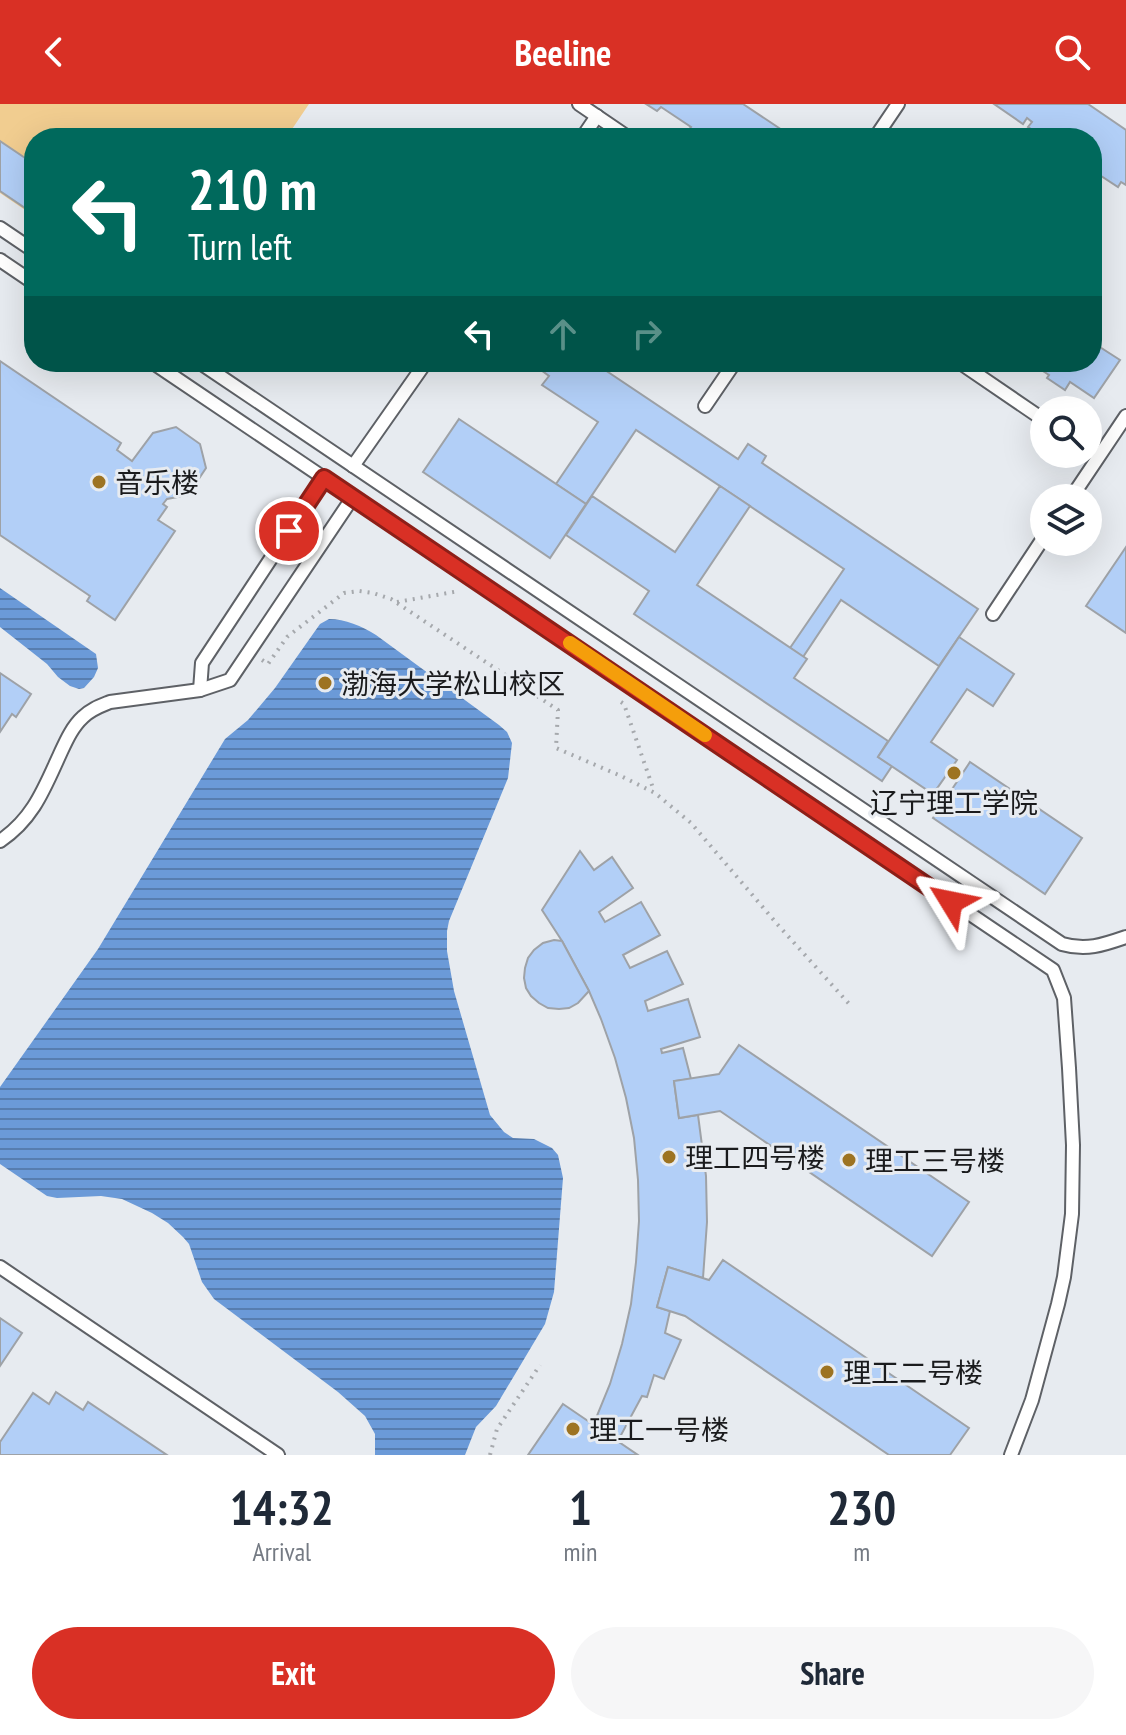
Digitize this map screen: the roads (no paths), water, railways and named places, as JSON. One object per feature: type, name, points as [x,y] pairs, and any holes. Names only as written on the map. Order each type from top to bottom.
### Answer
[{"type":"lane","points":[[579,104],[614,128]]},
{"type":"lane","points":[[882,128],[898,104]]},
{"type":"lane","points":[[589,128],[597,116]]},
{"type":"lane","points":[[0,228],[24,244]]},
{"type":"lane","points":[[0,260],[24,276]]},
{"type":"lane","points":[[167,372],[1053,970],[1064,998],[1073,1145],[1072,1214],[1055,1318],[1032,1400],[1011,1455]]},
{"type":"lane","points":[[214,372],[1062,944],[1094,948],[1126,937]]},
{"type":"lane","points":[[353,466],[419,372]]},
{"type":"lane","points":[[705,406],[728,372]]},
{"type":"lane","points":[[974,372],[1030,410]]},
{"type":"lane","points":[[1102,443],[1126,416]]},
{"type":"lane","points":[[200,690],[202,663],[324,478]]},
{"type":"lane","points":[[0,841],[32,811],[70,733],[84,715],[110,702],[200,690],[230,680],[353,497]]},
{"type":"lane","points":[[993,614],[1031,556]]},
{"type":"lane","points":[[0,1267],[278,1455]]},
{"type":"water","points":[[0,588],[96,654],[98,668],[84,688],[70,686],[0,627]]},
{"type":"water","points":[[329,619],[353,624],[376,635],[499,725],[512,743],[508,778],[449,921],[447,951],[454,991],[490,1115],[513,1138],[534,1139],[552,1148],[558,1155],[563,1178],[554,1292],[545,1324],[496,1406],[476,1427],[465,1455],[375,1455],[375,1434],[365,1416],[338,1392],[214,1299],[202,1282],[189,1244],[168,1223],[122,1199],[47,1196],[0,1164],[0,1087],[98,949],[225,739],[248,720],[320,624]]},
{"type":"place","name":"音乐楼","points":[[99,482]]},
{"type":"place","name":"渤海大学松山校区","points":[[325,683]]},
{"type":"place","name":"辽宁理工学院","points":[[954,773]]},
{"type":"place","name":"理工四号楼","points":[[669,1157]]},
{"type":"place","name":"理工三号楼","points":[[849,1160]]},
{"type":"place","name":"理工二号楼","points":[[827,1372]]},
{"type":"place","name":"理工一号楼","points":[[573,1429]]}]
